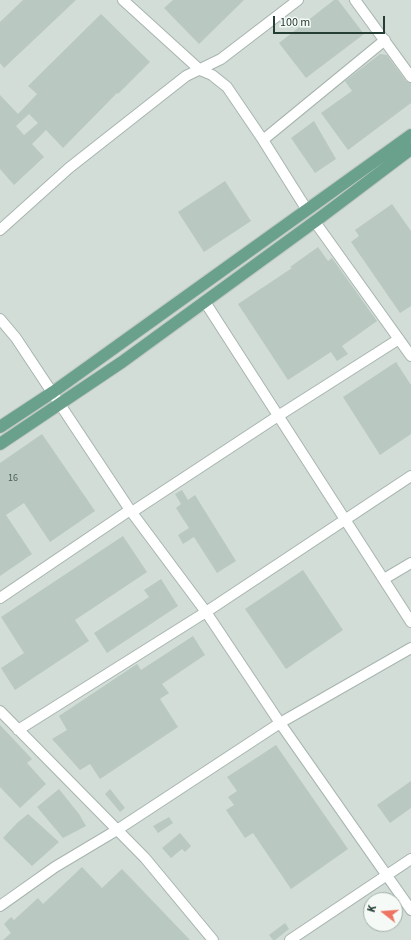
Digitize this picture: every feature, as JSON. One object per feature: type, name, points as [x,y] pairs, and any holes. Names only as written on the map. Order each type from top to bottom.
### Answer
[{"type":"main road","points":[[0,426],[53,392],[411,135]]},
{"type":"main road","points":[[0,444],[122,362],[315,222],[411,149]]},
{"type":"street","points":[[123,0],[200,70],[212,75],[227,87],[263,140],[307,210]]},
{"type":"street","points":[[0,230],[75,164],[186,76],[221,59],[298,0]]},
{"type":"street","points":[[356,0],[411,77]]},
{"type":"street","points":[[263,140],[385,40]]},
{"type":"street","points":[[315,222],[411,356]]},
{"type":"street","points":[[205,302],[411,622]]},
{"type":"street","points":[[0,320],[16,338],[61,403],[131,511],[206,612],[280,723],[411,910]]},
{"type":"street","points":[[0,598],[131,511],[399,339]]},
{"type":"street","points":[[18,730],[206,612],[411,476]]},
{"type":"street","points":[[384,580],[411,563]]},
{"type":"street","points":[[0,906],[55,867],[117,830],[280,723],[411,648]]},
{"type":"street","points":[[0,711],[145,858],[214,940]]},
{"type":"street","points":[[290,940],[411,859]]},
{"type":"shaded area","points":[[0,0],[411,0],[411,940],[0,940]]},
{"type":"building","points":[[23,0],[76,0],[4,68],[0,63],[0,22]]},
{"type":"building","points":[[173,0],[244,0],[199,44],[164,8]]},
{"type":"building","points":[[334,0],[338,0],[364,34],[306,78],[279,43]]},
{"type":"building","points":[[101,14],[150,62],[63,148],[46,130],[32,144],[44,157],[14,185],[0,169],[0,95],[18,114],[37,94],[28,86]],"holes":[[[29,114],[38,123],[24,135],[16,126]]]},
{"type":"building","points":[[380,54],[387,55],[406,81],[411,83],[411,103],[348,150],[321,113],[352,91],[345,81]]},
{"type":"building","points":[[314,121],[336,159],[315,173],[291,138]]},
{"type":"building","points":[[225,181],[251,221],[204,252],[178,212]]},
{"type":"building","points":[[392,204],[411,231],[411,306],[400,313],[351,242],[359,236],[355,230]]},
{"type":"building","points":[[318,247],[328,261],[332,258],[377,321],[342,346],[348,354],[337,361],[331,352],[288,380],[238,304],[292,268],[290,267]]},
{"type":"building","points":[[396,362],[411,385],[411,434],[380,455],[343,397]]},
{"type":"building","points":[[42,434],[95,511],[50,542],[24,503],[6,515],[32,554],[0,576],[0,463]]},
{"type":"building","points":[[182,490],[188,500],[195,495],[236,561],[217,573],[194,537],[183,544],[178,535],[189,528],[176,508],[181,504],[175,494]]},
{"type":"building","points":[[123,536],[147,572],[75,620],[89,641],[15,690],[1,668],[24,653],[1,617]]},
{"type":"building","points":[[303,570],[343,630],[286,669],[245,609]]},
{"type":"building","points":[[161,579],[178,606],[107,653],[94,633],[149,597],[144,590]]},
{"type":"building","points":[[193,636],[205,655],[162,684],[169,693],[160,699],[178,727],[100,779],[90,764],[80,770],[52,739],[67,730],[59,716],[137,664],[141,670]]},
{"type":"building","points":[[0,725],[32,759],[27,763],[46,784],[20,808],[0,787]]},
{"type":"building","points":[[276,745],[348,849],[291,889],[253,833],[245,838],[226,810],[234,805],[228,797],[237,791],[227,777]]},
{"type":"building","points":[[411,781],[411,808],[390,823],[377,805]]},
{"type":"building","points":[[59,789],[79,814],[86,826],[63,838],[37,807]]},
{"type":"building","points":[[110,789],[125,808],[120,812],[105,794]]},
{"type":"building","points":[[28,814],[59,842],[32,866],[3,838]]},
{"type":"building","points":[[169,817],[173,823],[158,833],[153,826]]},
{"type":"building","points":[[180,833],[191,846],[185,852],[182,849],[171,858],[162,848]]},
{"type":"building","points":[[82,867],[102,888],[122,869],[190,940],[3,940],[11,933],[4,924],[11,917],[14,920],[38,898],[43,904]]},
{"type":"building","points":[[285,923],[289,929],[273,940],[269,935]]}]
